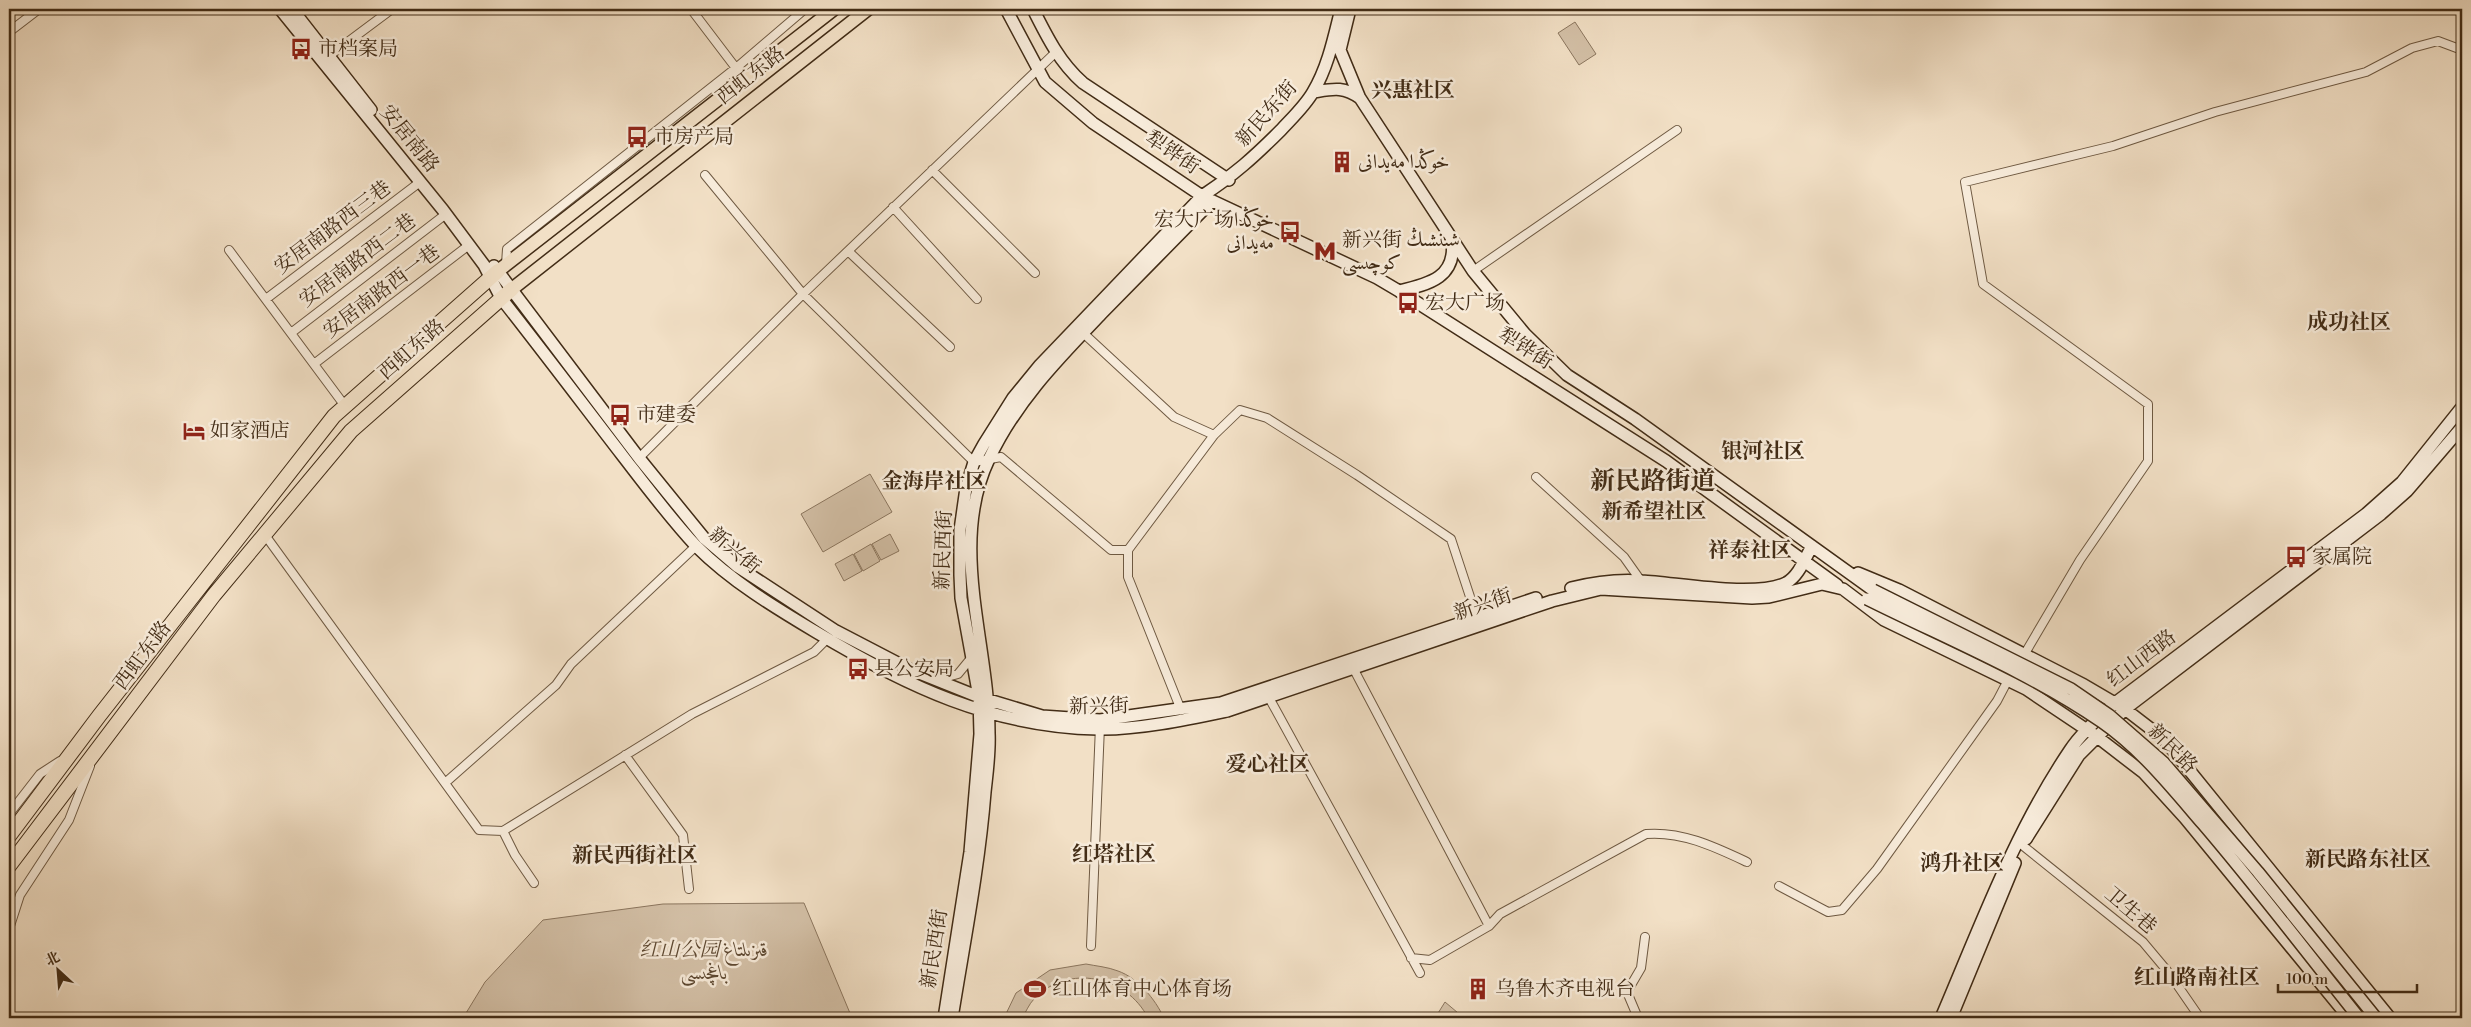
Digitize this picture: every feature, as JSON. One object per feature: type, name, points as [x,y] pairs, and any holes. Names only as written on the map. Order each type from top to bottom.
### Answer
[{"type":"highway","name":"西虹东路","points":[[9,836],[334,416],[498,271]]},
{"type":"highway","name":"西虹东路","points":[[9,866],[214,595],[350,431],[506,293]]},
{"type":"main road","name":"安居南路","points":[[280,9],[470,245],[498,271]]},
{"type":"main road","name":"安居南路","points":[[292,9],[498,271],[506,293]]},
{"type":"main road","name":"西虹东路","points":[[498,271],[834,9]]},
{"type":"main road","name":"西虹东路","points":[[506,293],[868,9]]},
{"type":"main road","name":"犁铧街","points":[[1006,9],[1045,82],[1093,123],[1207,199],[1377,278],[1399,291],[1666,461],[1843,589],[1870,594]]},
{"type":"main road","name":"犁铧街","points":[[1034,9],[1056,52],[1069,71],[1229,180]]},
{"type":"main road","name":"新民东街","points":[[1229,180],[1250,162],[1292,119],[1313,92],[1330,54],[1342,9]]},
{"type":"main road","points":[[1350,9],[1340,50],[1360,98]]},
{"type":"main road","points":[[1313,92],[1336,88],[1350,90],[1360,98]]},
{"type":"main road","name":"犁铧街","points":[[1360,98],[1473,271],[1526,334],[1567,375],[1635,419],[1841,566],[1870,594]]},
{"type":"main road","name":"新民西街","points":[[983,699],[972,657],[961,598],[960,530],[966,488],[974,462],[1013,398],[1040,365],[1080,330],[1207,199],[1229,180]]},
{"type":"main road","points":[[1399,291],[1420,287],[1442,275],[1451,265],[1454,254],[1452,238]]},
{"type":"main road","name":"新兴街","points":[[506,293],[693,525],[738,567],[836,631],[936,680],[983,699],[1042,716],[1100,724],[1221,703],[1266,693]]},
{"type":"main road","name":"新兴街","points":[[506,293],[666,511],[696,546],[724,572],[827,639],[949,701],[984,712],[1040,724],[1100,724],[1185,720],[1227,711],[1266,693],[1477,618],[1549,594],[1598,581],[1641,580],[1743,588],[1772,587],[1787,582],[1797,574],[1802,561],[1812,546]]},
{"type":"main road","name":"新民西街","points":[[952,1018],[983,817],[990,735],[984,712],[971,570],[974,505],[988,460],[1023,401],[1080,330]]},
{"type":"main road","name":"红山西路","points":[[1951,1018],[2022,845],[2091,733],[2115,703],[2373,507],[2402,482],[2462,407]]},
{"type":"main road","name":"红山西路","points":[[1942,1018],[2016,841],[2071,749],[2381,514],[2407,491],[2462,427]]},
{"type":"main road","points":[[1841,566],[1899,590],[2115,703],[2164,739],[2390,1018]]},
{"type":"main road","name":"新兴街","points":[[1351,664],[1552,601],[1600,589],[1752,598],[1769,597],[1822,584],[1843,589]]},
{"type":"main road","points":[[1843,589],[1884,620],[2026,689],[2091,733],[2144,773],[2186,818],[2349,1018]]},
{"type":"main road","name":"新民路","points":[[1870,594],[2065,699],[2103,723],[2158,772],[2244,872],[2359,1018]]},
{"type":"main road","name":"新民路","points":[[1870,594],[2063,685],[2109,715],[2164,763],[2258,872],[2376,1018]]},
{"type":"main road","name":"新民西街","points":[[944,1018],[970,852],[980,734],[984,712]]},
{"type":"street","points":[[9,32],[39,9]]},
{"type":"street","points":[[329,56],[392,9]]},
{"type":"street","points":[[691,9],[745,80]]},
{"type":"street","points":[[498,271],[507,248],[736,68],[805,9]]},
{"type":"street","points":[[2024,655],[2080,560],[2148,461],[2148,404],[1982,284],[1965,182],[2113,146],[2215,112],[2366,72],[2412,48],[2438,41],[2462,50]]},
{"type":"street","points":[[639,458],[803,294],[1056,52]]},
{"type":"street","points":[[1473,271],[1677,130]]},
{"type":"street","points":[[932,170],[1034,273]]},
{"type":"street","points":[[704,175],[803,294],[974,462],[1001,457],[1111,550],[1128,550]]},
{"type":"street","name":"安居南路西三巷","points":[[266,300],[420,182]]},
{"type":"street","points":[[893,207],[977,299]]},
{"type":"street","name":"安居南路西二巷","points":[[291,333],[446,214]]},
{"type":"street","name":"安居南路西一巷","points":[[314,364],[470,245]]},
{"type":"street","points":[[229,250],[345,406]]},
{"type":"street","points":[[848,251],[950,347]]},
{"type":"street","points":[[1080,330],[1174,417],[1214,435]]},
{"type":"street","points":[[1181,710],[1128,577],[1128,550],[1214,435],[1240,410],[1266,418],[1357,475],[1451,539],[1477,618]]},
{"type":"street","points":[[1536,477],[1624,557],[1641,580]]},
{"type":"street","points":[[265,535],[479,830],[503,831],[692,714],[814,652],[827,639]]},
{"type":"street","points":[[445,783],[556,685],[571,664],[696,546]]},
{"type":"street","points":[[936,680],[958,674],[972,657]]},
{"type":"street","points":[[1351,664],[1490,926]]},
{"type":"street","points":[[1779,886],[1828,912],[1842,910],[1877,869],[1997,701],[2008,680]]},
{"type":"street","points":[[1266,693],[1420,973]]},
{"type":"street","points":[[1091,946],[1100,724]]},
{"type":"street","points":[[9,814],[40,774],[74,751]]},
{"type":"street","points":[[9,929],[20,895],[69,820],[95,752]]},
{"type":"street","points":[[625,755],[683,835],[689,889]]},
{"type":"street","points":[[503,831],[515,855],[534,884]]},
{"type":"street","points":[[1411,958],[1430,960],[1490,926],[1500,914],[1646,834],[1665,832],[1710,845],[1747,862]]},
{"type":"street","name":"卫生巷","points":[[2022,845],[2144,942],[2169,973],[2200,1018]]},
{"type":"street","points":[[1638,1018],[1627,992],[1641,968],[1645,937]]},
{"type":"green space","points":[[1575,22],[1596,54],[1579,65],[1558,33]]},
{"type":"green space","points":[[870,474],[892,512],[823,552],[801,514]]},
{"type":"green space","points":[[890,534],[899,551],[881,560],[872,544]]},
{"type":"green space","points":[[871,544],[880,561],[863,571],[854,554]]},
{"type":"green space","points":[[853,554],[862,571],[844,581],[835,564]]},
{"type":"green space","name":"红山公园 قىزىلتاغ باغچىسى","points":[[804,903],[852,1018],[463,1018],[485,982],[543,920],[663,904]]},
{"type":"green space","name":"红山体育中心体育场","points":[[1086,964],[1125,974],[1145,990],[1164,1018],[1148,1018],[1126,992],[1112,984],[1096,979],[1079,978],[1063,981],[1048,988],[1032,1001],[1022,1018],[1004,1018],[1016,993],[1050,970]]},
{"type":"green space","points":[[1445,1002],[1464,1018],[1435,1018]]},
{"type":"place","name":"市档案局","points":[[301,49]]},
{"type":"place","name":"市房产局","points":[[637,137]]},
{"type":"place","name":"خوڭدا مەيدانى","points":[[1342,162]]},
{"type":"place","name":"宏大广场خوڭدا مەيدانى","points":[[1290,232]]},
{"type":"place","name":"新兴街 شىنشىڭ كوچىسى","points":[[1325,251]]},
{"type":"place","name":"宏大广场","points":[[1408,303]]},
{"type":"place","name":"市建委","points":[[620,415]]},
{"type":"place","name":"如家酒店","points":[[194,431]]},
{"type":"place","name":"家属院","points":[[2296,557]]},
{"type":"place","name":"县公安局","points":[[858,669]]},
{"type":"place","name":"红山体育中心体育场","points":[[1035,989]]},
{"type":"place","name":"乌鲁木齐电视台","points":[[1478,989]]},
{"type":"district","name":"兴惠社区","points":[[1413,91]]},
{"type":"district","name":"成功社区","points":[[2349,323]]},
{"type":"district","name":"银河社区","points":[[1763,452]]},
{"type":"district","name":"新民路街道","points":[[1653,481]]},
{"type":"district","name":"金海岸社区","points":[[934,482]]},
{"type":"district","name":"新希望社区","points":[[1654,512]]},
{"type":"district","name":"祥泰社区","points":[[1750,551]]},
{"type":"district","name":"爱心社区","points":[[1268,765]]},
{"type":"district","name":"红塔社区","points":[[1114,855]]},
{"type":"district","name":"新民西街社区","points":[[635,856]]},
{"type":"district","name":"新民路东社区","points":[[2368,860]]},
{"type":"district","name":"鸿升社区","points":[[1962,864]]},
{"type":"district","name":"红山路南社区","points":[[2197,978]]}]
